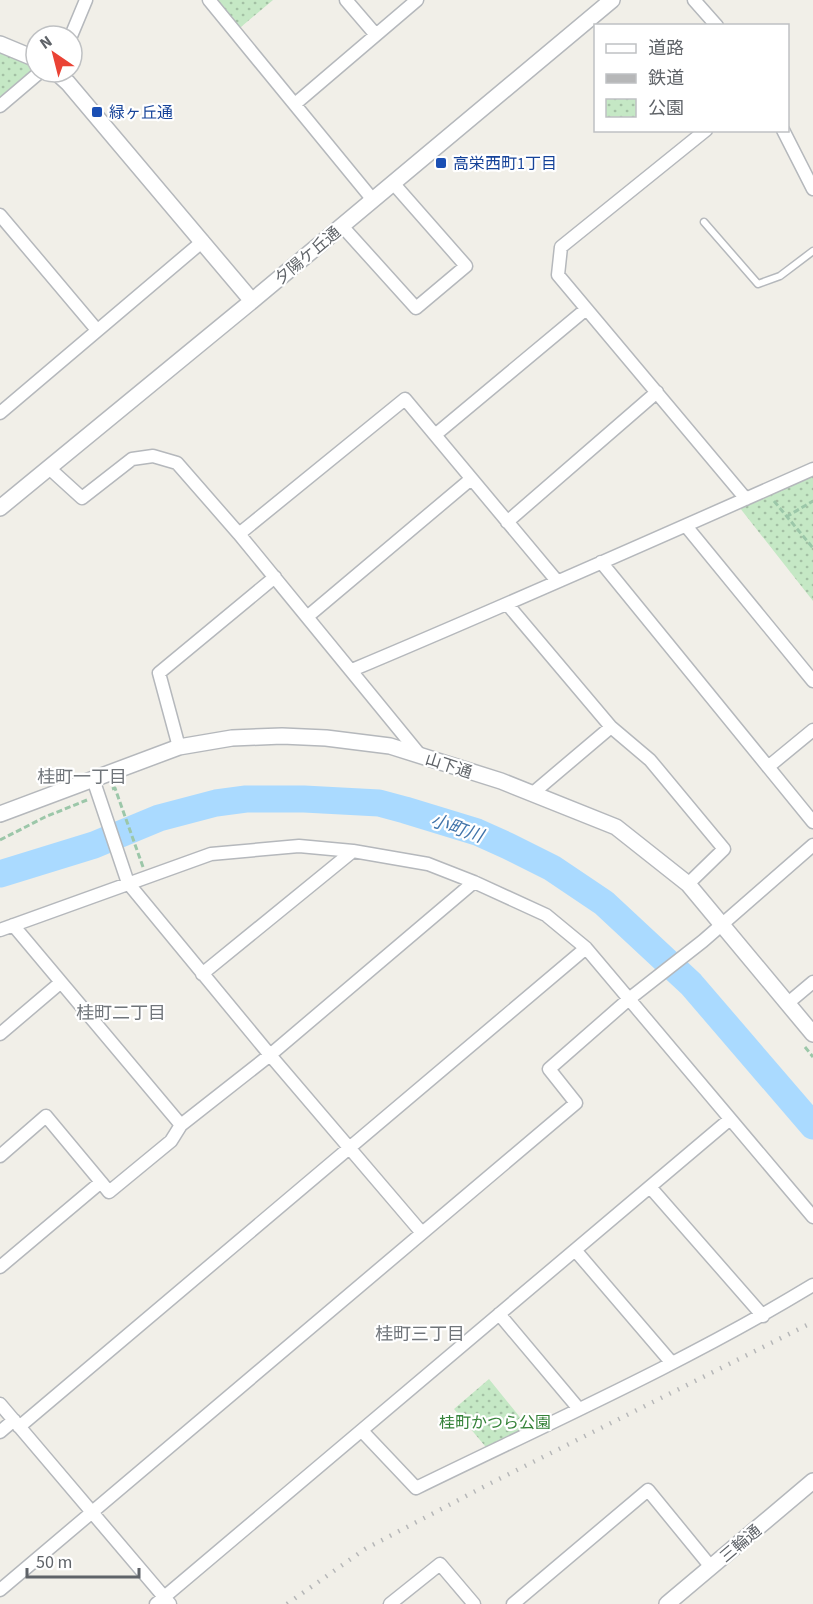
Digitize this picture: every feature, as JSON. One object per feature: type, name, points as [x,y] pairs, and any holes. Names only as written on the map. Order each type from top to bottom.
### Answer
[{"type":"street","points":[[76,24],[86,0]]},
{"type":"street","points":[[209,0],[373,200]]},
{"type":"street","points":[[346,0],[376,35]]},
{"type":"street","points":[[296,104],[417,0]]},
{"type":"street","name":"夕陽ケ丘通","points":[[0,508],[612,0]]},
{"type":"street","points":[[694,0],[715,24]]},
{"type":"street","points":[[0,44],[24,54]]},
{"type":"street","points":[[0,106],[26,84]]},
{"type":"street","points":[[67,84],[252,301]]},
{"type":"street","points":[[704,132],[561,248],[558,275],[585,310],[746,499]]},
{"type":"street","points":[[784,132],[813,189]]},
{"type":"street","points":[[342,226],[416,308],[425,301],[466,266],[393,183]]},
{"type":"street","points":[[0,215],[97,330]]},
{"type":"street","points":[[0,412],[203,241]]},
{"type":"street","points":[[435,435],[585,310]]},
{"type":"street","points":[[507,522],[657,392]]},
{"type":"street","points":[[239,534],[405,399],[557,581]]},
{"type":"street","points":[[49,468],[82,498],[132,459],[153,456],[177,464],[275,577],[420,755]]},
{"type":"street","points":[[352,670],[508,605],[557,581],[813,469]]},
{"type":"street","points":[[307,617],[471,479]]},
{"type":"street","points":[[686,526],[813,681]]},
{"type":"street","points":[[601,562],[813,822]]},
{"type":"street","points":[[179,747],[159,673],[275,577]]},
{"type":"street","points":[[508,605],[611,728],[650,760],[724,849],[688,884]]},
{"type":"street","points":[[533,794],[611,728]]},
{"type":"street","points":[[768,767],[813,730]]},
{"type":"street","name":"山下通","points":[[0,814],[179,747],[232,738],[282,736],[326,738],[390,746],[533,794],[616,827],[688,884],[813,1034]]},
{"type":"street","points":[[93,779],[128,883],[270,1055],[422,1233]]},
{"type":"street","points":[[0,1590],[576,1102],[549,1069],[629,999],[703,941],[813,844]]},
{"type":"street","points":[[0,930],[211,854],[299,846],[353,851],[428,864],[546,915],[586,948],[813,1217]]},
{"type":"street","points":[[202,974],[353,851]]},
{"type":"street","points":[[0,1156],[46,1116],[109,1192],[171,1141],[181,1125],[270,1055],[474,882]]},
{"type":"street","points":[[13,925],[181,1125]]},
{"type":"street","points":[[0,1432],[16,1423],[349,1148],[586,948]]},
{"type":"street","points":[[788,1003],[813,982]]},
{"type":"street","points":[[0,1034],[60,983]]},
{"type":"street","points":[[0,1404],[164,1602],[729,1120]]},
{"type":"street","points":[[0,1267],[101,1182]]},
{"type":"street","points":[[650,1187],[763,1316]]},
{"type":"street","points":[[575,1250],[671,1362]]},
{"type":"street","points":[[362,1431],[416,1488],[763,1316],[813,1285]]},
{"type":"street","points":[[499,1314],[579,1409]]},
{"type":"street","name":"三輪通","points":[[667,1604],[813,1482]]},
{"type":"street","points":[[513,1604],[648,1490],[711,1567]]},
{"type":"street","points":[[390,1604],[440,1564],[474,1604]]},
{"type":"lane","points":[[704,222],[758,284],[780,276],[813,251]]},
{"type":"path","points":[[766,490],[813,548]]},
{"type":"path","points":[[786,517],[813,501]]},
{"type":"path","points":[[0,840],[45,817],[100,797],[115,788],[141,860]]},
{"type":"green space","points":[[209,0],[273,0],[235,32]]},
{"type":"green space","points":[[0,44],[24,54],[24,83],[0,106]]},
{"type":"green space","points":[[813,469],[813,601],[736,503]]},
{"type":"green space","name":"桂町かつら公園","points":[[489,1379],[532,1432],[490,1452],[454,1409]]},
{"type":"waterway","name":"小町川","points":[[0,874],[94,845],[159,818],[216,803],[246,799],[379,803],[477,832],[552,868],[604,903],[691,984],[813,1126]]},
{"type":"railway","points":[[287,1604],[365,1549],[489,1484],[813,1322]]},
{"type":"place","name":"緑ヶ丘通","points":[[97,112]]},
{"type":"place","name":"高栄西町1丁目","points":[[441,163]]},
{"type":"district","name":"桂町一丁目","points":[[82,777]]},
{"type":"district","name":"桂町二丁目","points":[[121,1013]]},
{"type":"district","name":"桂町三丁目","points":[[420,1334]]}]
